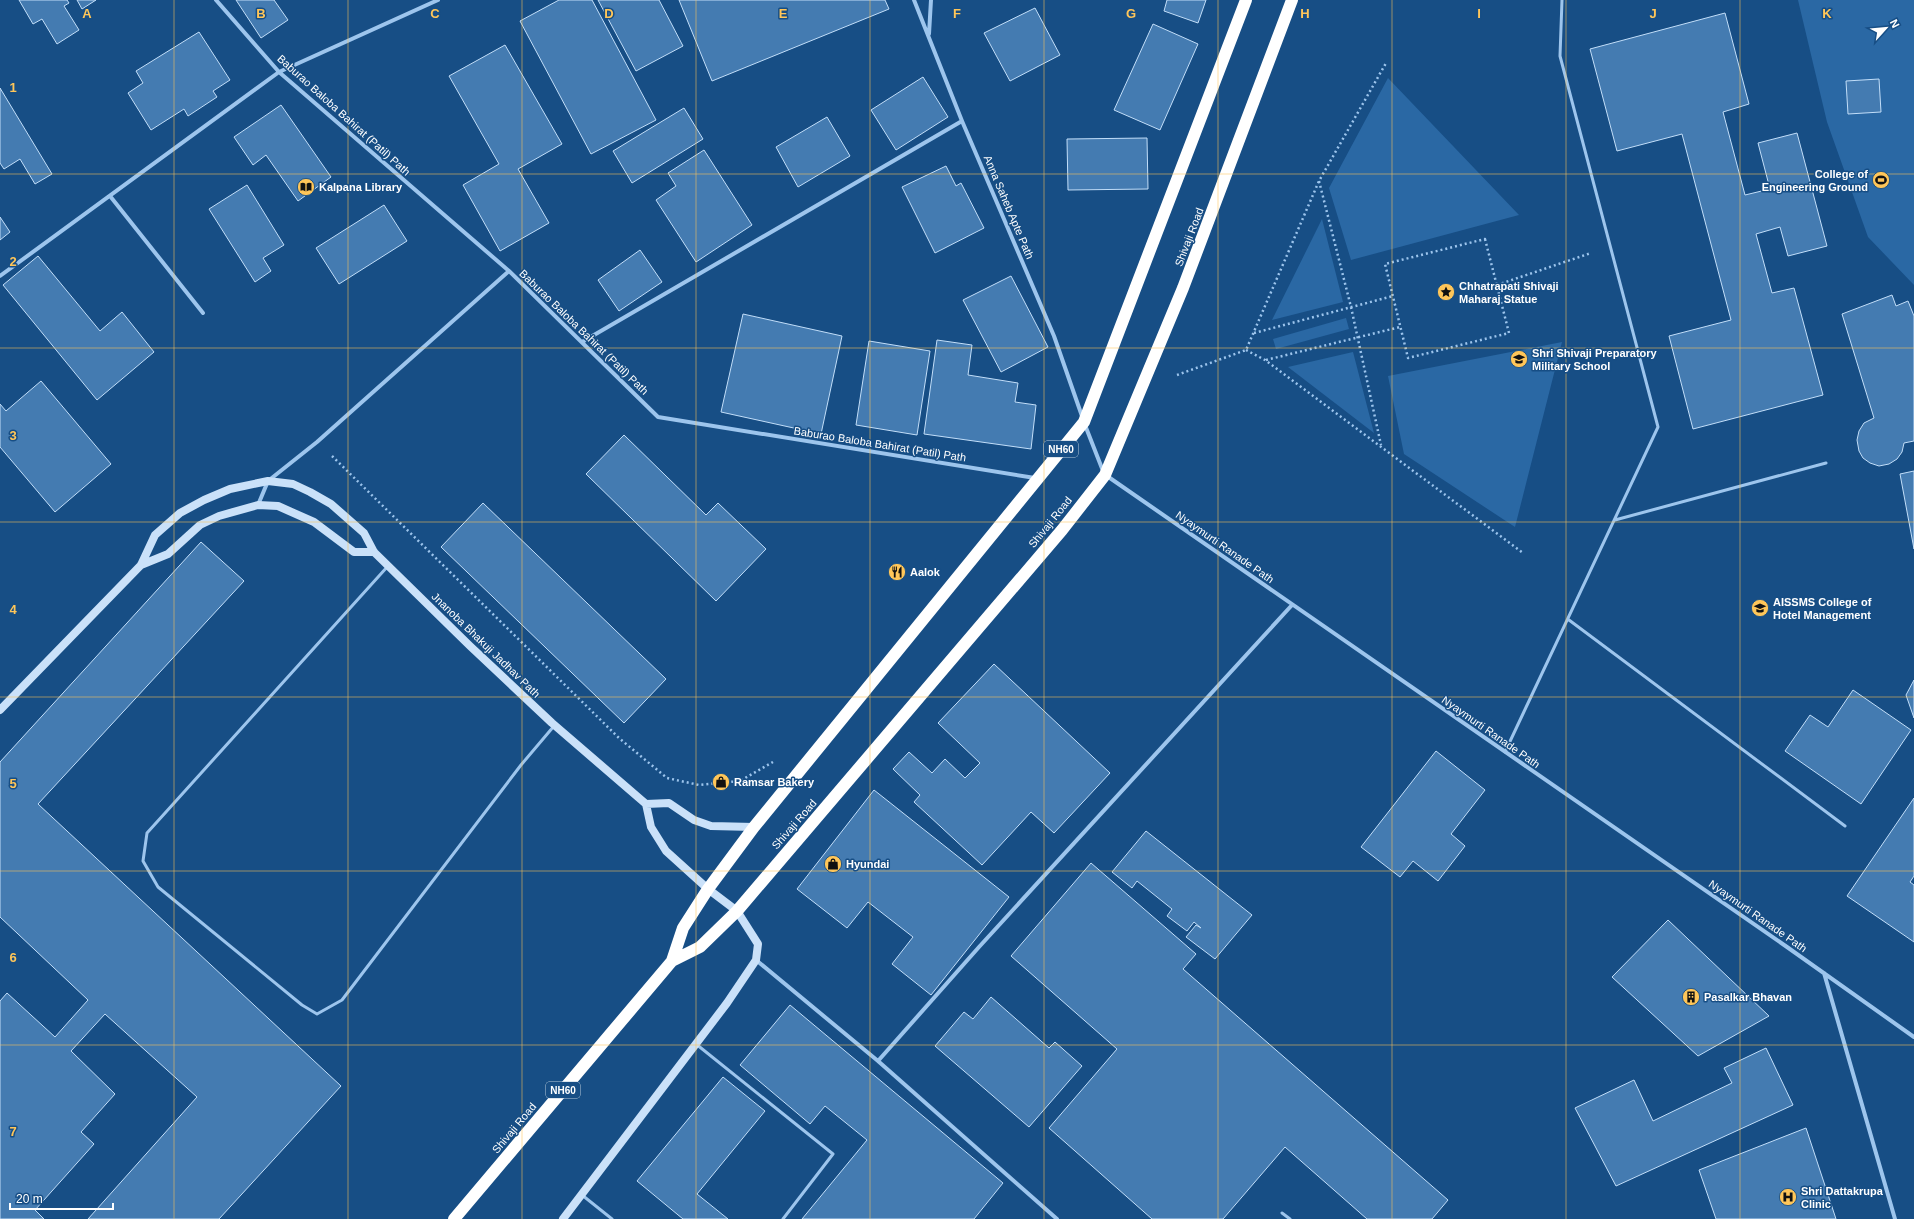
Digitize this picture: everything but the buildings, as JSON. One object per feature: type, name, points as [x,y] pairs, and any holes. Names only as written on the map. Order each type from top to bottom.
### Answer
[{"type":"highway","name":"Shivaji Road","points":[[454,1219],[672,961],[683,928],[708,889],[754,827],[1084,422],[1246,0]]},
{"type":"highway","name":"Shivaji Road","points":[[672,961],[700,947],[737,911],[1062,530],[1105,475],[1183,288],[1292,0]]},
{"type":"street","name":"Baburao Baloba Bahirat (Patil) Path","points":[[216,0],[279,72],[509,271],[658,418],[1037,478]]},
{"type":"street","points":[[0,276],[279,72],[438,0]]},
{"type":"street","name":"Anna Saheb Apte Path","points":[[914,0],[962,121],[1054,336],[1084,422]]},
{"type":"street","points":[[928,36],[931,0]]},
{"type":"street","points":[[582,342],[962,121]]},
{"type":"street","points":[[110,196],[203,313]]},
{"type":"street","points":[[258,505],[268,481],[317,442],[509,271]]},
{"type":"street","points":[[1084,422],[1105,475]]},
{"type":"street","name":"Nyaymurti Ranade Path","points":[[1105,475],[1824,973],[1914,1037]]},
{"type":"street","name":"Jnanoba Bhakuji Jadhav Path","points":[[141,565],[155,534],[180,513],[204,500],[230,489],[268,481],[293,484],[310,492],[331,504],[364,533],[374,552],[470,646],[555,725],[646,804]]},
{"type":"street","points":[[0,710],[141,565],[168,554],[200,525],[219,516],[258,505],[278,506],[314,522],[354,552],[374,552]]},
{"type":"street","points":[[878,1061],[979,947],[1292,605]]},
{"type":"street","points":[[563,1219],[727,1003],[756,960],[758,944],[737,911],[708,889],[666,851],[651,827],[646,804],[669,803],[694,820],[711,826],[754,827]]},
{"type":"street","points":[[756,960],[878,1061],[1057,1219]]},
{"type":"street","points":[[1824,973],[1895,1219]]},
{"type":"lane","points":[[1505,752],[1569,620],[1658,427],[1560,56],[1562,0]]},
{"type":"lane","points":[[1615,520],[1826,463]]},
{"type":"lane","points":[[388,565],[147,834],[143,861],[158,887],[302,1005],[317,1014],[342,1000],[521,765],[555,725]]},
{"type":"lane","points":[[1569,620],[1845,826]]},
{"type":"lane","points":[[696,1044],[833,1154],[784,1219]]},
{"type":"lane","points":[[582,1195],[612,1219]]},
{"type":"lane","points":[[1282,1213],[1290,1219]]},
{"type":"path","points":[[1246,350],[1319,181],[1386,63]]},
{"type":"path","points":[[1319,181],[1351,307],[1381,446]]},
{"type":"path","points":[[1485,239],[1509,334],[1408,358],[1393,296],[1385,264],[1485,239]]},
{"type":"path","points":[[1497,285],[1611,247]]},
{"type":"path","points":[[1253,333],[1393,296]]},
{"type":"path","points":[[1265,360],[1358,339],[1400,327]]},
{"type":"path","points":[[1177,375],[1246,350],[1265,360],[1523,553]]},
{"type":"path","points":[[317,442],[619,738],[667,778],[699,785],[740,781],[778,759]]},
{"type":"shaded area","name":"College of Engineering Ground","points":[[1798,0],[1914,0],[1914,285],[1868,237],[1827,122]]},
{"type":"shaded area","points":[[1388,78],[1519,215],[1351,260],[1329,188]]},
{"type":"shaded area","points":[[1322,219],[1343,302],[1272,320]]},
{"type":"shaded area","points":[[1346,318],[1349,329],[1276,349],[1273,339]]},
{"type":"shaded area","points":[[1562,342],[1515,527],[1404,454],[1388,376]]},
{"type":"shaded area","points":[[1353,352],[1374,433],[1288,367]]},
{"type":"place","name":"College of Engineering Ground","points":[[1881,180]]},
{"type":"place","name":"Kalpana Library","points":[[306,187]]},
{"type":"place","name":"Chhatrapati Shivaji Maharaj Statue","points":[[1446,292]]},
{"type":"place","name":"Shri Shivaji Preparatory Military School","points":[[1519,359]]},
{"type":"place","name":"Aalok","points":[[897,572]]},
{"type":"place","name":"AISSMS College of Hotel Management","points":[[1760,608]]},
{"type":"place","name":"Ramsar Bakery","points":[[721,782]]},
{"type":"place","name":"Hyundai","points":[[833,864]]},
{"type":"place","name":"Pasalkar Bhavan","points":[[1691,997]]},
{"type":"place","name":"Shri Dattakrupa Clinic","points":[[1788,1197]]}]
